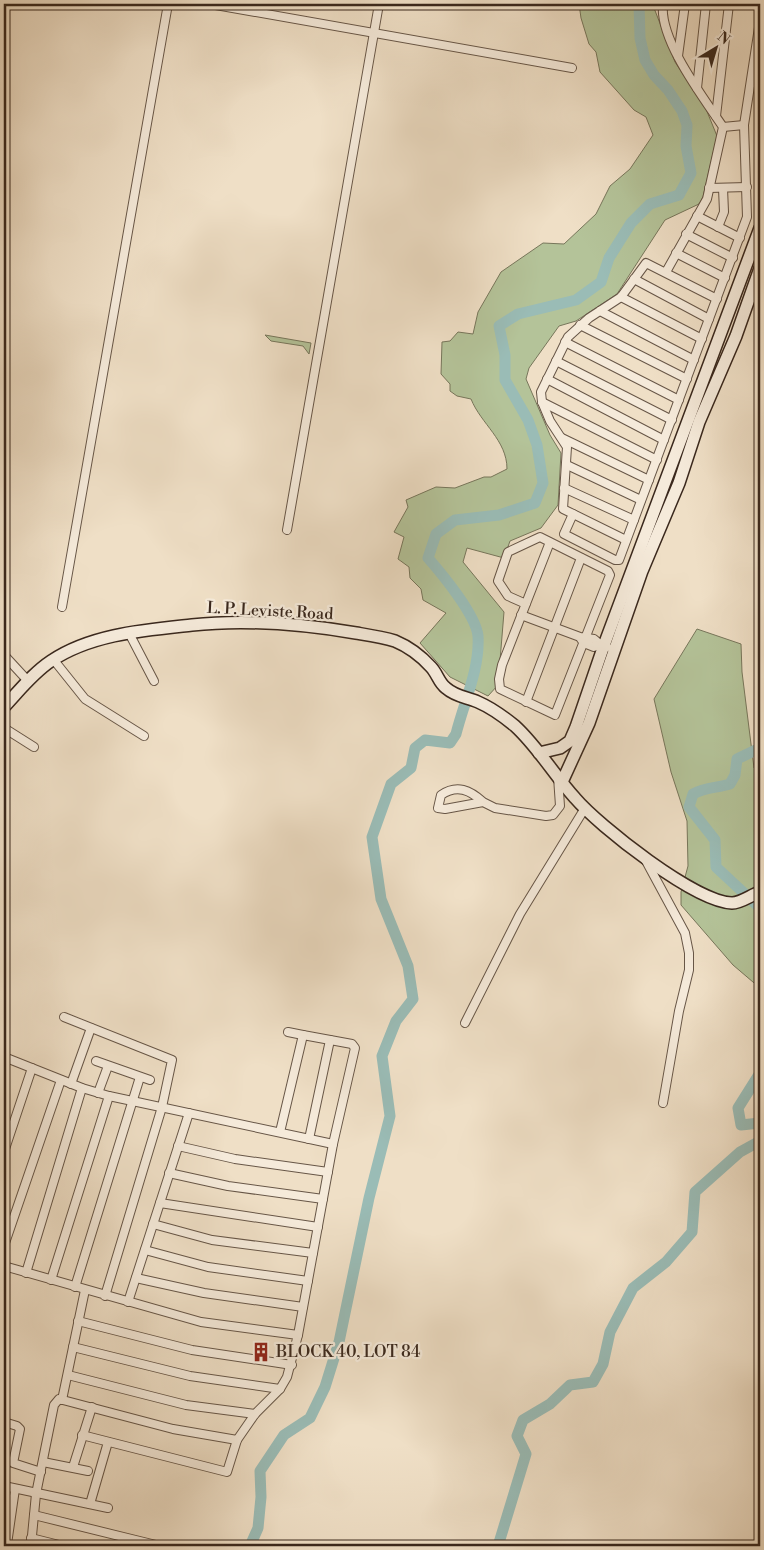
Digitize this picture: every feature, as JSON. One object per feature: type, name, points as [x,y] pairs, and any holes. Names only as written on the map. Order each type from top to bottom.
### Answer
[{"type":"street","points":[[62,607],[168,4]]},
{"type":"street","points":[[210,4],[572,68]]},
{"type":"street","points":[[287,530],[379,4]]},
{"type":"street","points":[[663,4],[662,15],[678,56],[723,127],[706,199],[666,272]]},
{"type":"street","points":[[678,56],[685,4]]},
{"type":"street","points":[[697,88],[706,4]]},
{"type":"street","points":[[716,116],[729,4]]},
{"type":"street","points":[[573,514],[564,534],[615,560],[619,559],[747,217],[744,125],[760,21]]},
{"type":"street","points":[[723,127],[744,125]]},
{"type":"street","points":[[709,188],[747,187]]},
{"type":"street","points":[[718,227],[724,212],[723,188]]},
{"type":"street","points":[[697,216],[740,238]]},
{"type":"street","points":[[482,802],[445,809],[438,808],[441,795],[456,788],[470,792],[482,802],[499,809],[546,816],[553,815],[560,806],[560,780],[575,743],[606,646],[760,228]]},
{"type":"street","points":[[686,234],[733,258]]},
{"type":"street","points":[[676,253],[724,281],[751,294]]},
{"type":"street","points":[[626,540],[562,507],[567,447],[550,421],[542,402],[541,392],[566,342],[580,325],[621,297],[648,263],[717,299]]},
{"type":"street","points":[[606,646],[642,571],[679,483],[699,422],[736,336],[760,268]]},
{"type":"street","points":[[634,279],[710,320]]},
{"type":"street","points":[[621,297],[702,339]]},
{"type":"street","points":[[600,310],[694,360]]},
{"type":"street","points":[[580,325],[687,379]]},
{"type":"street","points":[[566,342],[679,400]]},
{"type":"street","points":[[556,361],[672,420]]},
{"type":"street","points":[[547,379],[664,440]]},
{"type":"street","points":[[542,402],[657,460]]},
{"type":"street","points":[[560,437],[649,480]]},
{"type":"street","points":[[567,465],[641,500]]},
{"type":"street","points":[[564,488],[634,520]]},
{"type":"street","points":[[526,604],[508,596],[498,581],[508,552],[540,537],[550,542],[581,558],[610,575],[583,639],[556,714],[552,715],[500,689],[499,679],[502,665],[521,615],[526,604],[550,542]]},
{"type":"street","points":[[526,702],[581,558]]},
{"type":"street","points":[[521,615],[583,639],[594,639],[606,646]]},
{"type":"street","name":"L. P. Leviste Road","points":[[4,707],[28,681],[53,659],[102,639],[129,633],[215,622],[235,622],[316,627],[384,638],[409,648],[431,667],[443,686],[451,692],[476,702],[510,722],[585,808],[643,855],[714,899],[735,903],[758,892]]},
{"type":"street","points":[[129,633],[154,681]]},
{"type":"street","points":[[4,655],[28,681]]},
{"type":"street","points":[[53,659],[91,704],[144,736]]},
{"type":"street","points":[[4,728],[34,747]]},
{"type":"street","points":[[539,753],[575,743]]},
{"type":"street","points":[[465,1023],[520,914],[585,808]]},
{"type":"street","points":[[643,855],[685,933],[689,953],[689,970],[677,1020],[663,1103]]},
{"type":"street","points":[[64,1017],[172,1059],[162,1107],[105,1296]]},
{"type":"street","points":[[71,1084],[91,1028]]},
{"type":"street","points":[[82,1436],[226,1472],[228,1471],[238,1440],[255,1414],[280,1389],[292,1365],[333,1144],[355,1048],[352,1044],[288,1032]]},
{"type":"street","points":[[280,1132],[303,1035]]},
{"type":"street","points":[[309,1138],[330,1040]]},
{"type":"street","points":[[4,1059],[109,1096],[333,1144]]},
{"type":"street","points":[[96,1061],[150,1080]]},
{"type":"street","points":[[98,1093],[108,1066]]},
{"type":"street","points":[[4,1152],[32,1068]]},
{"type":"street","points":[[75,1287],[140,1077]]},
{"type":"street","points":[[4,1246],[61,1080]]},
{"type":"street","points":[[26,1273],[82,1088]]},
{"type":"street","points":[[51,1280],[109,1096]]},
{"type":"street","points":[[128,1302],[188,1113]]},
{"type":"street","points":[[178,1146],[235,1159],[328,1172]]},
{"type":"street","points":[[169,1173],[228,1186],[323,1199]]},
{"type":"street","points":[[160,1203],[318,1227]]},
{"type":"street","points":[[153,1224],[212,1240],[313,1254]]},
{"type":"street","points":[[145,1250],[208,1267],[308,1281]]},
{"type":"street","points":[[4,1266],[201,1322],[298,1335]]},
{"type":"street","points":[[136,1278],[204,1293],[303,1307]]},
{"type":"street","points":[[62,1400],[85,1290]]},
{"type":"street","points":[[78,1320],[192,1350],[292,1365]]},
{"type":"street","points":[[73,1347],[190,1376],[280,1389]]},
{"type":"street","points":[[68,1375],[186,1405],[255,1414]]},
{"type":"street","points":[[63,1546],[31,1542],[36,1494],[56,1401],[62,1400],[92,1407],[173,1429],[238,1440]]},
{"type":"street","points":[[73,1467],[92,1407]]},
{"type":"street","points":[[4,1422],[18,1426],[20,1429],[13,1463],[41,1472]]},
{"type":"street","points":[[90,1504],[108,1442]]},
{"type":"street","points":[[43,1462],[88,1471]]},
{"type":"street","points":[[4,1486],[108,1508]]},
{"type":"street","points":[[8,1544],[6,1534],[8,1512],[15,1489]]},
{"type":"street","points":[[34,1515],[160,1546]]},
{"type":"green space","points":[[4,4],[7,4],[9,30],[4,53]]},
{"type":"green space","points":[[579,4],[655,4],[654,8],[675,62],[706,109],[717,136],[703,197],[699,204],[665,220],[617,294],[576,321],[559,326],[529,368],[526,379],[550,435],[561,453],[558,505],[541,528],[510,541],[504,558],[467,548],[463,562],[504,612],[498,685],[488,696],[450,677],[420,643],[446,613],[423,600],[421,589],[410,578],[409,567],[398,559],[404,537],[394,532],[408,507],[406,500],[436,487],[455,488],[484,477],[491,477],[507,469],[503,449],[471,399],[457,396],[450,391],[450,384],[441,374],[442,342],[450,341],[458,332],[473,334],[478,312],[501,272],[543,243],[564,244],[596,214],[610,186],[630,169],[653,135],[646,117],[634,110],[600,72],[596,52],[589,44]]},
{"type":"green space","points":[[265,335],[311,343],[309,354],[303,346],[271,341]]},
{"type":"green space","points":[[697,629],[741,644],[742,672],[754,768],[760,774],[760,988],[733,965],[681,905],[681,892],[688,866],[687,821],[671,772],[654,699]]},
{"type":"waterway","points":[[250,1546],[258,1528],[261,1497],[260,1471],[284,1435],[310,1418],[325,1387],[339,1342],[369,1198],[390,1116],[382,1056],[396,1021],[413,999],[408,966],[381,899],[372,837],[391,784],[411,768],[415,748],[425,740],[450,743],[456,734],[477,661],[478,636],[476,627],[458,595],[428,558],[436,534],[455,520],[499,515],[535,503],[543,483],[537,445],[528,420],[505,380],[505,355],[499,326],[518,314],[576,300],[601,282],[609,258],[631,223],[650,204],[679,195],[691,173],[686,146],[687,125],[682,111],[668,90],[654,75],[645,60],[640,38],[639,4]]},
{"type":"waterway","points":[[760,748],[737,759],[735,775],[730,784],[693,794],[689,807],[715,840],[716,867],[760,908]]},
{"type":"waterway","points":[[760,1073],[738,1108],[741,1125],[760,1123]]},
{"type":"waterway","points":[[498,1546],[526,1454],[517,1436],[523,1420],[550,1404],[570,1385],[593,1382],[603,1364],[610,1332],[633,1288],[666,1262],[692,1232],[695,1192],[740,1152],[760,1141]]},
{"type":"place","name":"BLOCK 40, LOT 84","points":[[261,1352]]}]
